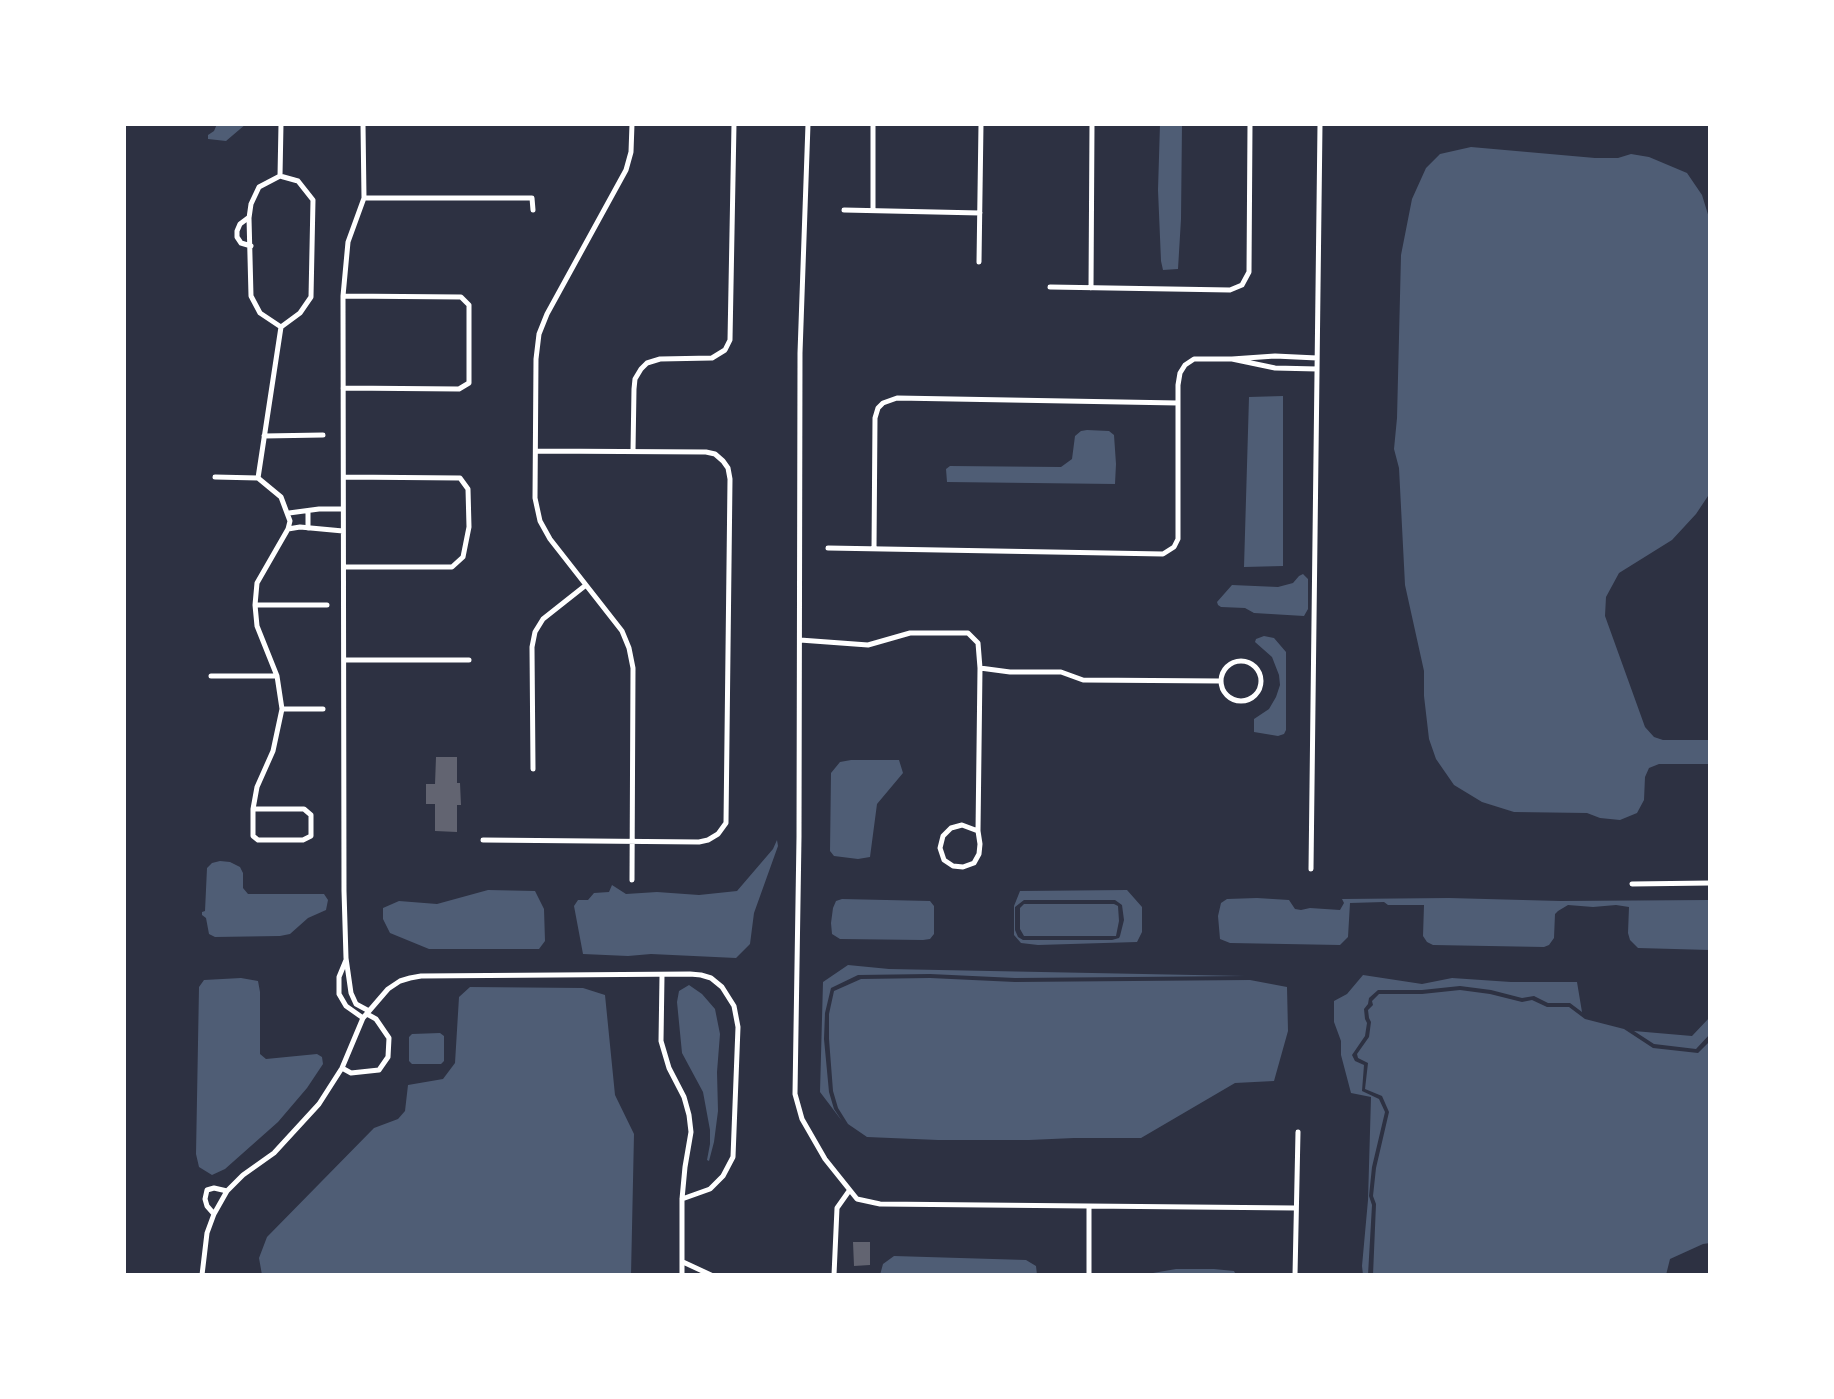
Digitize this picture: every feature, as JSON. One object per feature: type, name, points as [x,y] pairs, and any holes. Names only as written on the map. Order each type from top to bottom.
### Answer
[{"type":"street","points":[[280,176],[281,124]]},
{"type":"street","points":[[363,124],[364,198],[348,242],[343,296],[342,509],[346,958],[351,993],[366,1015]]},
{"type":"street","points":[[632,124],[631,152],[626,170],[539,334],[535,498],[540,521],[550,539],[622,631],[629,648],[633,668],[632,880]]},
{"type":"street","points":[[633,451],[634,389],[641,369],[647,363],[660,359],[712,358],[725,350],[730,340],[734,124]]},
{"type":"street","points":[[808,124],[800,353],[795,1094],[802,1119],[825,1159],[849,1191],[857,1199],[880,1204],[1295,1208]]},
{"type":"street","points":[[873,124],[873,210]]},
{"type":"street","points":[[979,262],[981,124]]},
{"type":"street","points":[[1091,288],[1092,124]]},
{"type":"street","points":[[1050,287],[1230,290],[1242,285],[1249,272],[1250,124]]},
{"type":"street","points":[[1311,869],[1320,124]]},
{"type":"street","points":[[258,478],[281,327],[300,313],[311,297],[313,200],[298,181],[280,176],[259,187],[249,218],[251,296],[260,313],[281,327]]},
{"type":"street","points":[[364,198],[532,198],[533,210]]},
{"type":"street","points":[[844,210],[980,213]]},
{"type":"street","points":[[249,218],[240,224],[237,237],[241,243],[251,246]]},
{"type":"street","points":[[343,296],[461,297],[469,305],[469,383],[459,389],[343,388]]},
{"type":"street","points":[[828,548],[1163,554],[1174,547],[1178,539],[1178,403],[1180,373],[1185,365],[1194,359],[1317,358]]},
{"type":"street","points":[[1232,359],[1275,368],[1317,369]]},
{"type":"street","points":[[874,549],[875,418],[883,403],[897,398],[1178,403]]},
{"type":"street","points":[[264,436],[323,435]]},
{"type":"street","points":[[483,840],[699,842],[718,834],[726,823],[728,468],[715,454],[706,452],[537,451]]},
{"type":"street","points":[[215,477],[258,478],[281,497],[289,513],[288,529],[257,583],[257,626],[277,676],[282,709],[273,751],[257,787],[253,809],[253,836],[258,840],[303,840],[311,836],[311,815],[304,809],[253,809]]},
{"type":"street","points":[[344,477],[460,478],[468,489],[469,527],[463,557],[452,567],[344,567]]},
{"type":"street","points":[[289,513],[342,509]]},
{"type":"street","points":[[308,512],[308,528]]},
{"type":"street","points":[[288,529],[343,531]]},
{"type":"street","points":[[533,769],[532,647],[535,632],[543,619],[586,585]]},
{"type":"street","points":[[255,605],[327,605]]},
{"type":"street","points":[[800,640],[868,645],[910,633],[968,633],[978,643],[979,854],[974,863],[963,867],[953,866],[944,860],[940,848],[943,836],[951,828],[962,825],[978,831]]},
{"type":"street","points":[[345,660],[469,660]]},
{"type":"street","points":[[1237,661],[1256,667],[1261,680],[1257,693],[1241,701],[1235,701],[1225,693],[1220,681],[1225,668],[1237,661]]},
{"type":"street","points":[[980,668],[1010,672],[1061,672],[1083,680],[1220,681]]},
{"type":"street","points":[[211,676],[277,676]]},
{"type":"street","points":[[282,709],[323,709]]},
{"type":"street","points":[[1632,884],[1710,883]]},
{"type":"street","points":[[342,1068],[351,1073],[379,1070],[388,1057],[389,1038],[376,1019],[346,1006],[339,994],[339,977],[346,958]]},
{"type":"street","points":[[202,1275],[207,1233],[227,1191],[274,1153],[319,1104],[342,1068],[366,1015],[388,989],[400,981],[421,976],[690,974],[711,978],[722,987],[734,1006],[738,1027],[733,1157],[723,1176],[710,1189],[682,1199]]},
{"type":"street","points":[[662,976],[661,1041],[669,1068],[684,1097],[691,1132],[682,1199],[682,1275]]},
{"type":"street","points":[[1295,1275],[1298,1132]]},
{"type":"street","points":[[214,1214],[207,1206],[207,1190],[227,1191]]},
{"type":"street","points":[[834,1275],[837,1208],[849,1191]]},
{"type":"street","points":[[1089,1207],[1089,1275]]},
{"type":"street","points":[[683,1261],[711,1275]]},
{"type":"water","points":[[217,124],[246,124],[226,141],[208,139]]},
{"type":"water","points":[[1160,124],[1182,124],[1178,269],[1163,270],[1161,261],[1158,190]]},
{"type":"water","points":[[1471,147],[1595,158],[1618,158],[1631,154],[1649,157],[1687,173],[1702,195],[1710,221],[1710,493],[1672,540],[1619,573],[1606,597],[1605,616],[1645,727],[1654,737],[1663,740],[1710,740],[1710,764],[1659,764],[1649,768],[1645,777],[1644,800],[1637,813],[1620,820],[1587,813],[1514,812],[1482,802],[1454,785],[1436,759],[1429,739],[1424,671],[1405,585],[1399,468],[1394,449],[1401,255],[1412,199],[1426,168],[1440,154]]},
{"type":"water","points":[[1283,396],[1283,566],[1244,567],[1249,397]]},
{"type":"water","points":[[1087,430],[1109,431],[1114,435],[1115,484],[947,482],[946,469],[950,466],[1061,467],[1072,459],[1075,436]]},
{"type":"water","points":[[1303,574],[1308,579],[1308,609],[1304,616],[1254,613],[1245,608],[1218,605],[1217,602],[1232,585],[1278,587],[1293,583]]},
{"type":"water","points":[[1264,636],[1274,638],[1286,652],[1286,730],[1278,736],[1254,732],[1254,719],[1269,709],[1280,685],[1272,657],[1255,642]]},
{"type":"water","points":[[899,760],[903,773],[877,804],[870,857],[858,859],[834,856],[830,851],[831,773],[840,762]]},
{"type":"water","points":[[777,840],[778,846],[754,913],[750,944],[736,958],[583,954],[574,906],[578,900],[588,900],[594,893],[609,892],[612,885],[626,894],[657,892],[699,895],[737,891],[773,849]]},
{"type":"water","points":[[220,861],[240,867],[243,888],[248,894],[324,894],[328,900],[326,910],[308,918],[290,934],[215,937],[209,934],[202,912],[205,911],[207,868]]},
{"type":"water","points":[[488,890],[535,891],[544,909],[545,941],[539,949],[429,949],[390,933],[383,919],[383,908],[399,901],[437,904]]},
{"type":"water","points":[[1127,890],[1142,907],[1142,932],[1137,942],[1021,943],[1014,935],[1014,906],[1020,891]],"holes":[[[1024,900],[1115,900],[1122,905],[1124,920],[1119,938],[1023,940],[1015,930],[1015,907]]]},
{"type":"water","points":[[1227,899],[1289,900],[1295,909],[1301,910],[1340,910],[1344,903],[1342,899],[1710,900],[1710,950],[1638,948],[1628,933],[1629,907],[1616,905],[1568,905],[1555,914],[1554,938],[1544,947],[1433,945],[1423,936],[1424,905],[1388,905],[1384,902],[1350,903],[1348,937],[1340,945],[1230,943],[1220,939],[1218,916],[1221,903]]},
{"type":"water","points":[[836,901],[930,901],[934,906],[934,934],[930,939],[923,940],[840,939],[832,934],[831,923]]},
{"type":"water","points":[[1024,904],[1114,904],[1118,906],[1119,921],[1116,936],[1024,936],[1020,929],[1020,908]]},
{"type":"water","points":[[848,965],[889,969],[1245,976],[1015,978],[858,975],[831,988],[825,1013],[829,1092],[842,1121],[820,1092],[823,982]]},
{"type":"water","points":[[1363,975],[1422,984],[1452,978],[1577,982],[1582,1012],[1570,1003],[1548,1003],[1534,996],[1522,998],[1460,986],[1378,990],[1369,998],[1364,1009],[1367,1023],[1365,1036],[1352,1055],[1355,1061],[1364,1065],[1362,1091],[1379,1099],[1385,1112],[1372,1167],[1368,1275],[1363,1275],[1362,1266],[1368,1200],[1371,1097],[1351,1093],[1334,1022],[1334,1001],[1347,994]]},
{"type":"water","points":[[241,978],[258,981],[260,1054],[266,1059],[317,1054],[322,1057],[323,1064],[278,1122],[225,1169],[212,1175],[199,1167],[196,1154],[199,987],[204,980]]},
{"type":"water","points":[[861,979],[1015,982],[1250,980],[1287,987],[1288,1031],[1274,1081],[1235,1083],[1141,1138],[938,1140],[867,1137],[848,1124],[838,1108],[833,1091],[829,1014],[834,991]]},
{"type":"water","points":[[689,985],[715,1009],[720,1034],[718,1111],[709,1161],[710,1130],[703,1092],[682,1053],[677,1002],[679,991]]},
{"type":"water","points":[[470,987],[583,988],[605,995],[615,1095],[634,1134],[631,1275],[262,1275],[259,1258],[267,1237],[374,1128],[398,1119],[405,1111],[408,1085],[443,1079],[455,1063],[459,997]]},
{"type":"water","points":[[1460,990],[1522,1002],[1532,1000],[1547,1007],[1569,1007],[1585,1019],[1624,1029],[1653,1048],[1698,1053],[1710,1041],[1710,1243],[1670,1259],[1666,1275],[1373,1275],[1376,1204],[1373,1196],[1389,1112],[1382,1096],[1365,1089],[1368,1063],[1358,1058],[1357,1054],[1369,1037],[1371,1022],[1368,1010],[1379,994]]},
{"type":"water","points":[[1710,1017],[1710,1034],[1696,1049],[1654,1044],[1634,1031],[1692,1036]]},
{"type":"water","points":[[440,1033],[444,1036],[444,1061],[441,1064],[412,1064],[409,1061],[409,1037],[412,1034]]},
{"type":"water","points":[[894,1256],[1026,1260],[1036,1266],[1037,1275],[880,1275],[883,1264]]},
{"type":"water","points":[[1176,1269],[1234,1271],[1236,1275],[1152,1275]]},
{"type":"building","points":[[436,757],[457,757],[461,805],[457,805],[457,832],[435,831],[435,804],[426,804],[426,784],[435,784]]},
{"type":"building","points":[[853,1242],[870,1242],[870,1265],[854,1266]]}]
